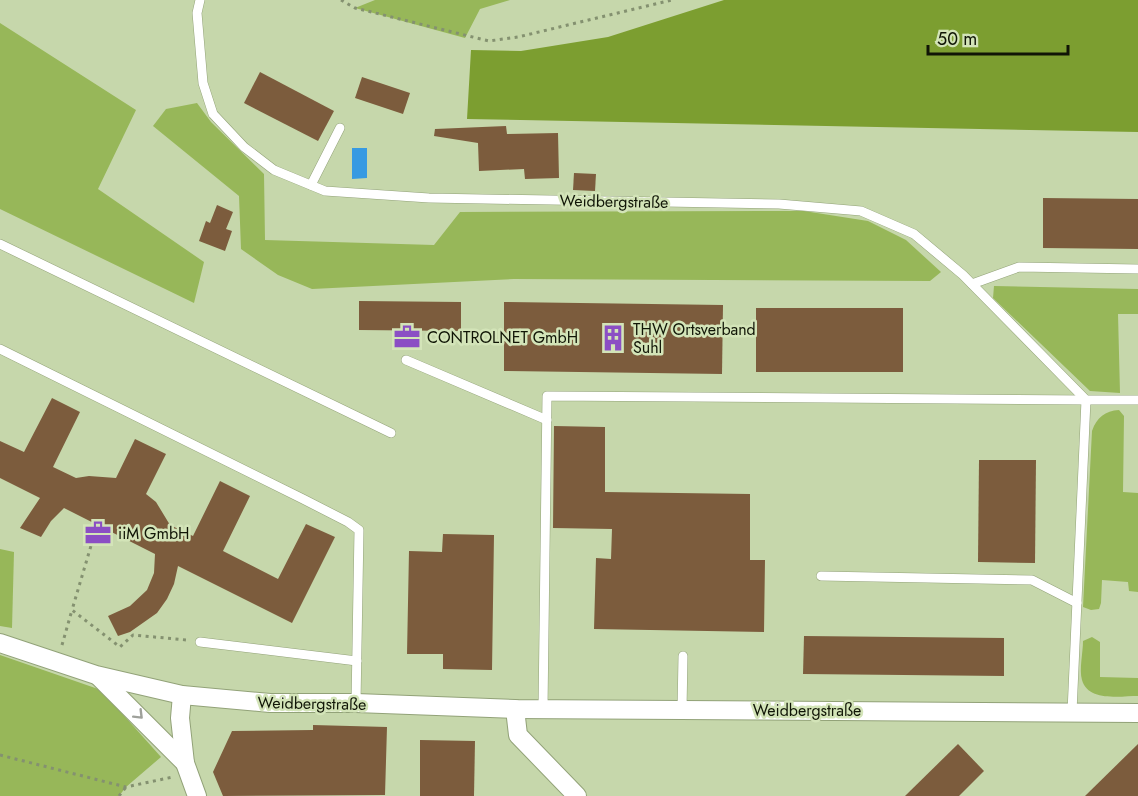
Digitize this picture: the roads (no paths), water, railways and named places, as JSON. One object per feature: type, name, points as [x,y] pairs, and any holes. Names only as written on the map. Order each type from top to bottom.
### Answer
[{"type":"street","name":"Weidbergstraße","points":[[0,643],[96,675],[182,695],[270,703],[356,703],[515,709],[1138,713]]},
{"type":"street","points":[[96,675],[122,698],[187,768]]},
{"type":"street","points":[[182,695],[180,718],[187,768],[197,796]]},
{"type":"street","points":[[515,709],[518,735],[577,796]]},
{"type":"lane","name":"Weidbergstraße","points":[[200,0],[197,13],[203,84],[213,114],[244,147],[274,170],[325,191],[429,198],[779,204],[861,211],[914,234],[972,284],[1086,400]]},
{"type":"lane","points":[[311,185],[340,128]]},
{"type":"lane","points":[[0,244],[391,433]]},
{"type":"lane","points":[[972,284],[1019,267],[1138,268]]},
{"type":"lane","points":[[0,349],[348,522],[359,530],[356,703]]},
{"type":"lane","points":[[406,360],[547,420]]},
{"type":"lane","points":[[543,709],[547,396],[1138,400]]},
{"type":"lane","points":[[1072,712],[1086,400]]},
{"type":"lane","points":[[821,576],[1032,580],[1077,603]]},
{"type":"lane","points":[[200,642],[357,661]]},
{"type":"lane","points":[[682,656],[682,710]]},
{"type":"water","points":[[352,148],[367,148],[367,178],[352,179]]},
{"type":"place","name":"CONTROLNET GmbH","points":[[407,337]]},
{"type":"place","name":"THW Ortsverband Suhl","points":[[613,338]]},
{"type":"place","name":"iiM GmbH","points":[[98,533]]}]
